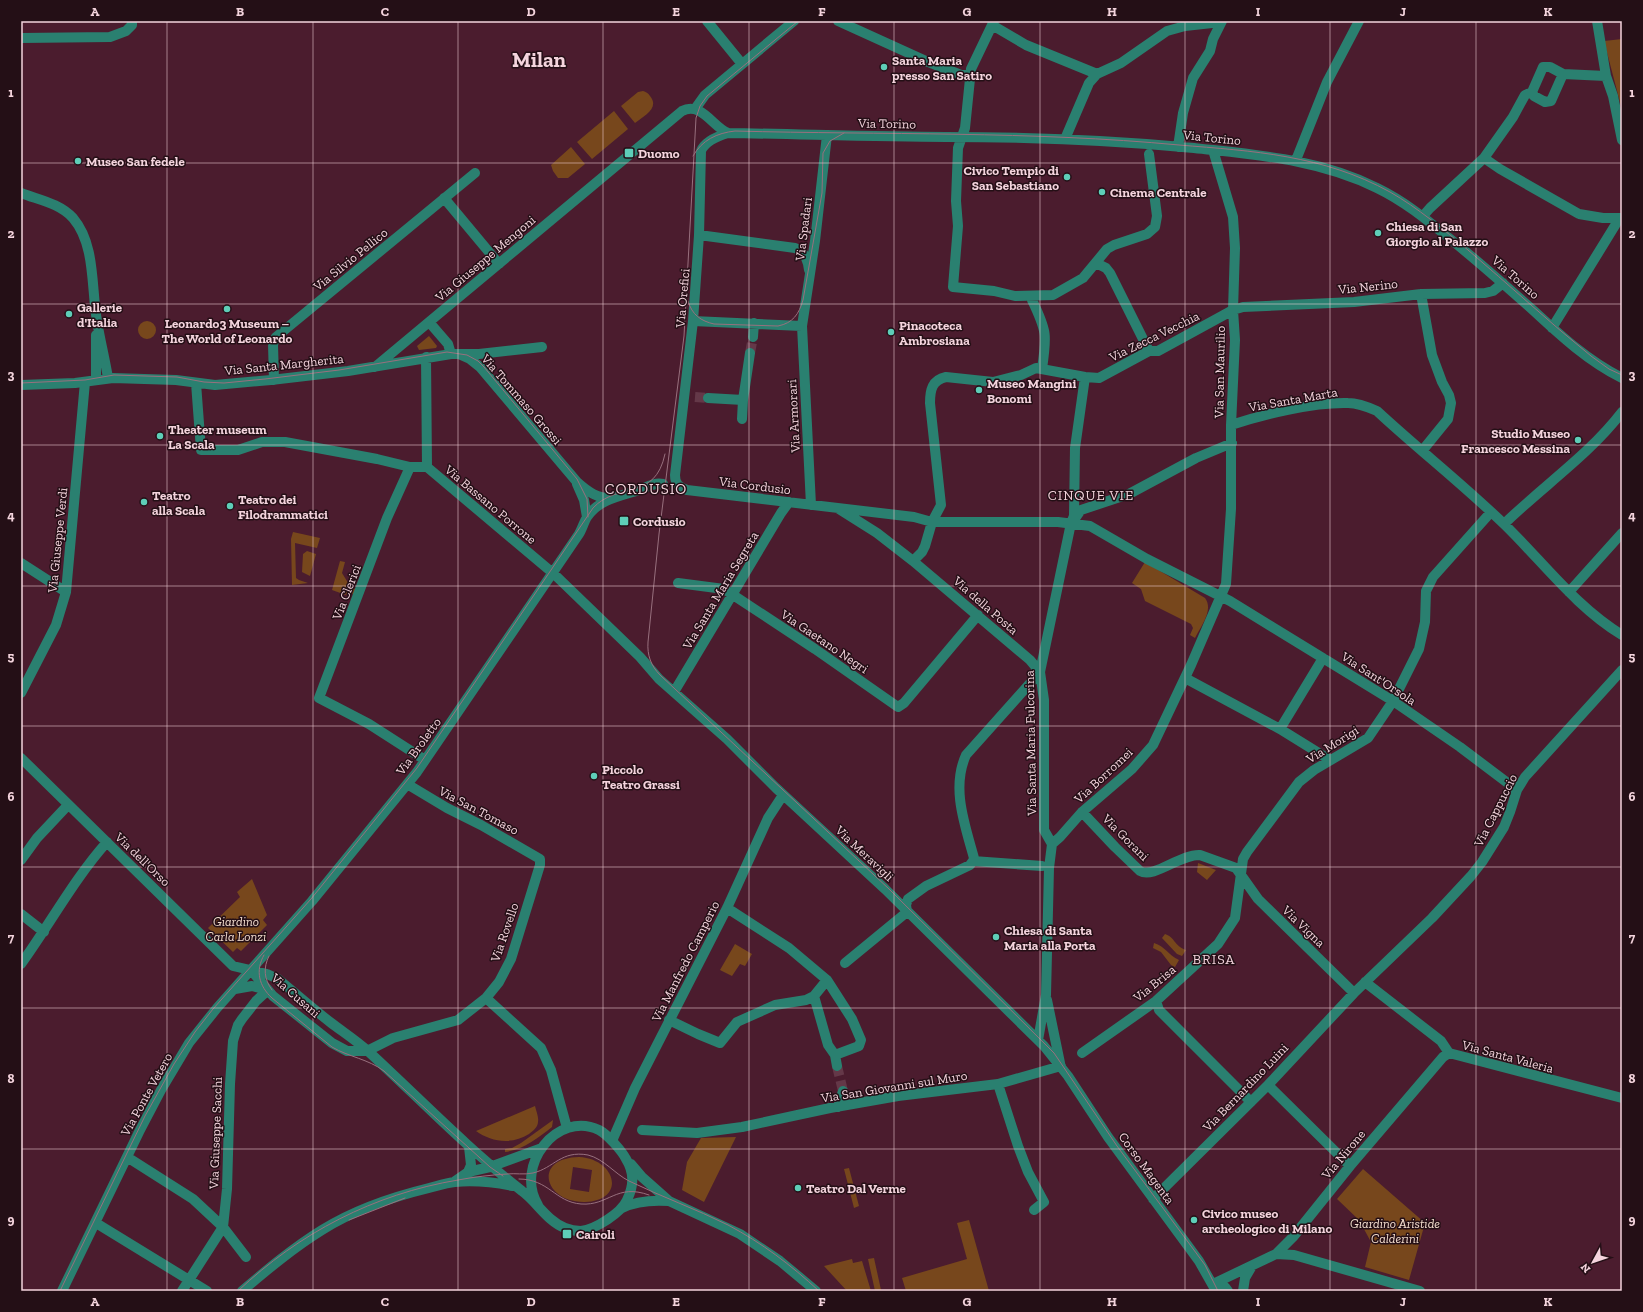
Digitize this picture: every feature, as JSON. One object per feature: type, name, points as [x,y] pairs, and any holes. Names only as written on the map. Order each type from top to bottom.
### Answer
[{"type":"street","points":[[707,21],[742,64]]},
{"type":"street","points":[[728,133],[717,127],[706,115],[695,109],[705,95],[794,21]]},
{"type":"street","points":[[1296,160],[1327,82],[1359,21]]},
{"type":"street","points":[[1597,21],[1606,76],[1613,96],[1622,140]]},
{"type":"street","points":[[1065,139],[1089,83],[1097,74],[1121,63],[1167,31],[1185,26],[1221,22]]},
{"type":"street","points":[[1178,147],[1183,113],[1193,78],[1210,51],[1213,39],[1221,22]]},
{"type":"street","points":[[21,38],[110,37],[126,31],[132,23]]},
{"type":"street","points":[[841,23],[961,75],[970,75]]},
{"type":"street","points":[[1097,74],[1026,45],[993,23],[973,63],[970,75],[965,128],[958,148],[956,201],[958,226],[953,288],[994,291],[1015,296],[1053,295],[1058,294],[1086,276],[1107,249],[1114,245],[1147,234],[1155,227],[1158,216],[1148,154]]},
{"type":"street","points":[[1422,216],[1484,158],[1513,118],[1525,95],[1532,92],[1543,67],[1550,66],[1563,74],[1606,76]]},
{"type":"street","points":[[1532,92],[1534,96],[1545,102],[1551,101],[1563,74]]},
{"type":"street","name":"Via Giuseppe Mengoni","points":[[375,367],[682,111],[687,109],[695,109]]},
{"type":"street","name":"Via Torino","points":[[700,154],[702,147],[710,141],[728,133],[1065,139],[1212,150],[1296,160],[1331,169],[1361,180],[1395,198],[1422,216],[1504,283],[1552,328],[1589,358],[1622,378]]},
{"type":"street","name":"Via Spadari","points":[[802,326],[810,276],[827,134]]},
{"type":"street","name":"Via San Maurilio","points":[[1212,150],[1233,217],[1235,248],[1233,310],[1235,340],[1231,425],[1231,509],[1226,584],[1221,597]]},
{"type":"street","name":"Via Orefici","points":[[675,481],[679,444],[690,396],[699,235],[700,154]]},
{"type":"street","points":[[1484,158],[1500,169],[1579,214],[1620,218],[1552,328]]},
{"type":"street","name":"Via Silvio Pellico","points":[[274,380],[273,344],[276,337],[474,173]]},
{"type":"street","points":[[21,193],[59,207],[72,218],[81,231],[86,242],[96,321],[108,378]]},
{"type":"street","points":[[444,198],[499,264]]},
{"type":"street","points":[[699,235],[800,250],[805,256],[810,276]]},
{"type":"street","points":[[1096,263],[1106,268],[1110,273],[1149,351]]},
{"type":"street","name":"Via Nerino","points":[[1233,310],[1243,307],[1354,302],[1421,294],[1485,293],[1493,291],[1504,283]]},
{"type":"street","points":[[1421,294],[1432,355],[1451,403],[1448,419],[1422,452]]},
{"type":"street","points":[[913,561],[922,552],[925,546],[932,522],[941,505],[930,403],[933,384],[937,380],[946,378],[993,382],[1024,374],[1036,368],[1042,368],[1046,334],[1044,325],[1032,300],[1032,296]]},
{"type":"street","name":"Via Zecca Vecchia","points":[[1042,368],[1085,377],[1099,378],[1149,351],[1158,352],[1233,310]]},
{"type":"street","points":[[96,321],[96,380]]},
{"type":"street","points":[[693,321],[802,326]]},
{"type":"street","points":[[429,322],[448,344],[451,354],[479,354],[542,346]]},
{"type":"street","points":[[753,337],[754,323]]},
{"type":"street","name":"Via Armorari","points":[[802,326],[811,505]]},
{"type":"street","points":[[742,419],[743,400],[750,353]]},
{"type":"street","name":"Via Santa Margherita","points":[[21,385],[85,382],[108,378],[163,379],[215,384],[274,380],[375,367],[426,357],[451,354]]},
{"type":"street","name":"Via Tommaso Grossi","points":[[451,354],[467,357],[480,367],[568,471]]},
{"type":"street","points":[[426,357],[427,467]]},
{"type":"street","name":"Via Santa Maria Fulcorina","points":[[1052,844],[1044,830],[1044,700],[1040,672],[1071,523],[1074,516],[1075,448],[1085,377]]},
{"type":"street","name":"Via Giuseppe Verdi","points":[[21,693],[56,625],[66,592],[85,382]]},
{"type":"street","name":"Via Bassano Porrone","points":[[196,383],[201,450],[238,450],[262,442],[285,442],[410,467],[427,467],[552,573],[640,657],[646,665]]},
{"type":"street","points":[[708,398],[743,400]]},
{"type":"street","name":"Via Santa Marta","points":[[1231,425],[1268,414],[1317,405],[1348,403],[1367,406],[1377,411],[1492,512],[1530,549],[1569,592],[1597,618],[1622,635]]},
{"type":"street","points":[[1504,524],[1580,458],[1622,412]]},
{"type":"street","points":[[1071,523],[1081,510],[1130,494],[1196,458],[1232,443]]},
{"type":"street","name":"Via Clerici","points":[[410,467],[387,518],[320,698],[369,724],[425,760]]},
{"type":"street","points":[[568,471],[577,482],[591,493],[604,498],[615,497],[638,490],[651,484],[663,484]]},
{"type":"street","points":[[568,471],[580,491],[586,519]]},
{"type":"street","name":"Via Cordusio","points":[[675,481],[679,488],[686,490],[914,517],[932,522],[1071,523]]},
{"type":"street","points":[[586,519],[600,506],[615,497]]},
{"type":"street","name":"Via Santa Maria Segreta","points":[[674,692],[781,513],[790,502]]},
{"type":"street","name":"Via della Posta","points":[[836,508],[877,533],[913,561],[1030,660],[1040,672]]},
{"type":"street","name":"Via Morigi","points":[[1241,875],[1243,859],[1247,852],[1299,782],[1314,770],[1368,738],[1393,701],[1419,649],[1423,635],[1426,591],[1432,577],[1492,512]]},
{"type":"street","name":"Via Broletto","points":[[251,970],[312,901],[425,760],[579,534],[586,519]]},
{"type":"street","name":"Via Sant'Orsola","points":[[1071,523],[1090,526],[1147,559],[1221,597],[1323,658],[1393,701],[1460,747],[1517,790]]},
{"type":"street","points":[[1569,592],[1622,532]]},
{"type":"street","points":[[21,563],[66,592]]},
{"type":"street","name":"Via Gaetano Negri","points":[[678,583],[724,590],[732,594],[815,648],[898,706],[904,703],[978,615]]},
{"type":"street","name":"Via Borromei","points":[[1052,844],[1082,812],[1132,769],[1153,745],[1186,678],[1221,597]]},
{"type":"street","points":[[1280,729],[1323,658]]},
{"type":"street","name":"Via Meravigli","points":[[646,665],[659,679],[726,739],[783,795],[885,889],[1038,1040],[1061,1066]]},
{"type":"street","name":"Via Cappuccio","points":[[1354,993],[1432,918],[1471,876],[1482,862],[1504,827],[1517,790],[1525,777],[1622,670]]},
{"type":"street","points":[[845,963],[880,936],[907,912],[906,905],[908,899],[926,886],[970,865],[973,861],[974,858],[962,815],[959,791],[962,763],[966,755],[1040,672]]},
{"type":"street","points":[[1186,678],[1280,729],[1330,760]]},
{"type":"street","name":"Via dell'Orso","points":[[21,758],[234,966],[251,970]]},
{"type":"street","name":"Via San Tomaso","points":[[407,784],[447,808],[481,825],[540,859]]},
{"type":"street","name":"Via Manfredo Camperio","points":[[612,1141],[669,1020],[727,908],[768,818],[783,795]]},
{"type":"street","points":[[21,860],[37,838],[68,805]]},
{"type":"street","name":"Via Gorani","points":[[1082,812],[1115,847],[1144,873],[1153,872],[1178,860],[1194,855],[1200,855],[1236,868],[1241,875]]},
{"type":"street","points":[[21,964],[75,885],[107,842]]},
{"type":"street","points":[[1038,1040],[1046,995],[1049,868],[1052,844]]},
{"type":"street","name":"Via Rovello","points":[[367,1051],[393,1038],[458,1020],[486,998],[499,982],[511,959],[540,859]]},
{"type":"street","points":[[973,861],[1042,866]]},
{"type":"street","name":"Via Vigna","points":[[1241,875],[1258,899],[1354,993]]},
{"type":"street","name":"Via Brisa","points":[[1082,1053],[1156,1001],[1218,944],[1231,924],[1237,908],[1241,875]]},
{"type":"street","points":[[727,908],[789,948],[827,980],[852,1019],[861,1040],[859,1046],[835,1055]]},
{"type":"street","points":[[21,914],[44,932]]},
{"type":"street","name":"Via Ponte Vetero","points":[[62,1291],[161,1090],[189,1043],[217,1008],[251,970]]},
{"type":"street","name":"Via Cusani","points":[[251,970],[268,990],[332,1043],[347,1051],[367,1051]]},
{"type":"street","name":"Via Cusani","points":[[251,970],[267,974],[278,979],[367,1051],[470,1147],[538,1205]]},
{"type":"street","points":[[669,1020],[720,1043],[737,1022],[775,1005],[806,1000],[814,996],[827,980]]},
{"type":"street","name":"Via Santa Valeria","points":[[1365,982],[1441,1041],[1449,1053],[1622,1098]]},
{"type":"street","points":[[235,989],[252,986],[268,990]]},
{"type":"street","name":"Via Giuseppe Sacchi","points":[[223,1227],[227,1189],[230,1084],[233,1041],[238,1025],[242,1019],[256,1000],[268,990]]},
{"type":"street","name":"Via Bernardino Luini","points":[[1153,1199],[1268,1085],[1354,993]]},
{"type":"street","points":[[1046,995],[1061,1066]]},
{"type":"street","points":[[814,996],[828,1046],[835,1055],[837,1066]]},
{"type":"street","points":[[486,998],[541,1048],[551,1070],[567,1128]]},
{"type":"street","points":[[1156,1001],[1158,1010],[1251,1102]]},
{"type":"street","name":"Via Nirone","points":[[1215,1288],[1252,1266],[1276,1254],[1293,1237],[1350,1166],[1443,1057],[1449,1053]]},
{"type":"street","name":"Via San Giovanni sul Muro","points":[[642,1130],[697,1133],[730,1128],[838,1107],[917,1094],[998,1084],[1061,1066]]},
{"type":"street","name":"Corso Magenta","points":[[1061,1066],[1108,1137],[1199,1261],[1215,1288]]},
{"type":"street","points":[[998,1084],[1028,1172],[1044,1202],[1034,1210]]},
{"type":"street","points":[[1268,1085],[1350,1166]]},
{"type":"street","points":[[838,1107],[843,1091]]},
{"type":"street","points":[[669,1201],[656,1200],[632,1204],[622,1208],[586,1230],[577,1231],[559,1225],[538,1205],[530,1188],[531,1170],[534,1160],[542,1148],[551,1138],[567,1128],[577,1126],[597,1129],[612,1141],[642,1177],[669,1201],[738,1233],[776,1258],[816,1291]]},
{"type":"street","points":[[468,1172],[471,1165],[470,1147]]},
{"type":"street","points":[[454,1182],[468,1172],[492,1166],[542,1148]]},
{"type":"street","points":[[127,1157],[193,1199],[223,1227],[246,1257]]},
{"type":"street","points":[[622,1208],[630,1193],[633,1182],[631,1169],[627,1159]]},
{"type":"street","points":[[242,1291],[287,1254],[323,1229],[360,1210],[399,1196],[454,1182],[485,1181],[515,1186]]},
{"type":"street","points":[[96,1223],[207,1291]]},
{"type":"street","points":[[182,1291],[223,1227]]},
{"type":"street","points":[[1276,1254],[1294,1255],[1420,1291]]},
{"type":"street","points":[[1243,1291],[1246,1278],[1252,1266]]},
{"type":"street","points":[[805,1281],[810,1291]]},
{"type":"street","points":[[1215,1288],[1224,1287],[1228,1291]]},
{"type":"green space","points":[[1622,39],[1622,106],[1621,106],[1604,41]]},
{"type":"green space","points":[[643,91],[653,100],[652,108],[646,115],[635,123],[621,106],[638,92]]},
{"type":"green space","points":[[614,111],[628,129],[592,159],[577,142]]},
{"type":"green space","points":[[571,147],[585,164],[568,178],[558,178],[551,165]]},
{"type":"green space","points":[[147,321],[153,324],[156,330],[153,336],[147,339],[141,336],[138,330],[141,324]]},
{"type":"green space","points":[[429,336],[437,346],[436,348],[419,350],[417,346]]},
{"type":"green space","points":[[293,532],[320,538],[317,548],[295,543],[296,578],[308,583],[292,585],[291,539]]},
{"type":"green space","points":[[307,551],[316,554],[310,576],[302,572],[303,554]]},
{"type":"green space","points":[[340,561],[345,562],[342,573],[350,586],[357,590],[355,595],[348,592],[346,595],[332,590]]},
{"type":"green space","points":[[1145,562],[1205,598],[1208,608],[1206,618],[1195,638],[1190,635],[1193,628],[1191,624],[1145,601],[1141,589],[1132,583]]},
{"type":"green space","points":[[1198,863],[1216,870],[1207,880],[1197,872]]},
{"type":"green space","name":"Giardino Carla Lonzi","points":[[252,879],[267,915],[263,920],[267,925],[241,951],[237,948],[233,952],[208,928],[240,897],[237,892]]},
{"type":"green space","points":[[1165,934],[1171,937],[1179,946],[1186,950],[1182,956],[1177,954],[1162,938]]},
{"type":"green space","points":[[1154,943],[1161,946],[1179,960],[1175,967],[1171,965],[1161,952],[1153,948]]},
{"type":"green space","points":[[735,944],[752,954],[745,966],[740,964],[732,976],[720,970]]},
{"type":"green space","points":[[535,1106],[538,1118],[537,1126],[531,1133],[516,1140],[495,1140],[476,1131]]},
{"type":"green space","points":[[553,1120],[552,1127],[536,1139],[518,1149],[505,1152],[505,1149],[512,1148],[521,1143]]},
{"type":"green space","points":[[736,1137],[704,1202],[682,1190],[687,1162],[701,1138]]},
{"type":"green space","points":[[579,1157],[592,1159],[601,1165],[608,1172],[612,1180],[611,1187],[607,1194],[598,1200],[585,1202],[571,1200],[560,1196],[553,1188],[549,1180],[549,1172],[554,1165],[564,1159]],"holes":[[[573,1167],[592,1170],[589,1192],[570,1189]]]},
{"type":"green space","points":[[849,1168],[859,1206],[854,1208],[844,1169]]},
{"type":"green space","name":"Giardino Aristide Calderini","points":[[1363,1169],[1425,1223],[1409,1280],[1365,1267],[1371,1242],[1359,1220],[1337,1199]]},
{"type":"green space","points":[[969,1220],[989,1291],[906,1291],[902,1278],[967,1259],[957,1223]]},
{"type":"green space","points":[[874,1258],[881,1290],[875,1291],[868,1259]]},
{"type":"green space","points":[[852,1259],[853,1263],[862,1261],[871,1291],[847,1291],[824,1266]]},
{"type":"tunnel","points":[[750,353],[753,337]]},
{"type":"tunnel","points":[[695,397],[708,398]]},
{"type":"tunnel","points":[[837,1066],[843,1091]]},
{"type":"tram line","points":[[798,21],[707,96],[700,106],[696,118],[684,336],[659,534],[648,642],[650,660],[660,675],[889,889],[1054,1053],[1117,1146],[1205,1265],[1218,1291]]},
{"type":"tram line","points":[[693,156],[697,150],[711,138],[735,131],[1068,137],[1234,150],[1313,162],[1365,180],[1390,192],[1410,205],[1459,242],[1591,356],[1609,369],[1622,375]]},
{"type":"tram line","points":[[688,301],[692,310],[698,317],[714,324],[778,326],[788,323],[795,317],[800,310],[803,300],[822,193],[823,153],[830,141],[844,133]]},
{"type":"tram line","points":[[21,383],[85,380],[114,375],[177,377],[204,382],[224,383],[339,370],[447,352],[467,355],[478,361],[484,367],[577,479],[587,499],[588,517]]},
{"type":"tram line","points":[[60,1291],[145,1116],[174,1064],[195,1032],[213,1009],[311,899],[417,768],[593,508],[603,500],[613,495],[635,489],[653,479],[660,469],[665,454]]},
{"type":"tram line","points":[[264,955],[259,972],[260,978],[261,983],[272,998],[332,1047],[372,1064],[384,1071],[490,1167],[503,1176]]},
{"type":"tram line","points":[[269,956],[265,973],[267,982],[272,990]]},
{"type":"tram line","points":[[238,1291],[286,1251],[339,1219],[368,1206],[427,1186],[476,1177],[533,1173],[540,1171],[564,1157],[579,1154],[594,1157],[629,1181],[716,1219],[741,1232],[776,1255],[819,1291]]},
{"type":"tram line","points":[[519,1179],[538,1183],[565,1199],[581,1204],[599,1202],[620,1193],[638,1192],[649,1195]]},
{"type":"tram line","points":[[349,1220],[405,1198]]},
{"type":"place","name":"Santa Maria presso San Satiro","points":[[884,67]]},
{"type":"place","name":"Duomo","points":[[629,153]]},
{"type":"place","name":"Museo San fedele","points":[[78,161]]},
{"type":"place","name":"Civico Tempio di San Sebastiano","points":[[1067,177]]},
{"type":"place","name":"Cinema Centrale","points":[[1102,192]]},
{"type":"place","name":"Chiesa di San Giorgio al Palazzo","points":[[1378,233]]},
{"type":"place","name":"Leonardo3 Museum – The World of Leonardo","points":[[227,309]]},
{"type":"place","name":"Gallerie d'Italia","points":[[69,314]]},
{"type":"place","name":"Pinacoteca Ambrosiana","points":[[891,332]]},
{"type":"place","name":"Museo Mangini Bonomi","points":[[979,390]]},
{"type":"place","name":"Theater museum La Scala","points":[[160,436]]},
{"type":"place","name":"Studio Museo Francesco Messina","points":[[1578,440]]},
{"type":"place","name":"Teatro alla Scala","points":[[144,502]]},
{"type":"place","name":"Teatro dei Filodrammatici","points":[[230,506]]},
{"type":"place","name":"Cordusio","points":[[624,521]]},
{"type":"place","name":"Piccolo Teatro Grassi","points":[[594,776]]},
{"type":"place","name":"Chiesa di Santa Maria alla Porta","points":[[996,937]]},
{"type":"place","name":"Teatro Dal Verme","points":[[798,1188]]},
{"type":"place","name":"Civico museo archeologico di Milano","points":[[1194,1220]]},
{"type":"place","name":"Cairoli","points":[[567,1234]]},
{"type":"district","name":"Milan","points":[[539,60]]},
{"type":"district","name":"CORDUSIO","points":[[646,489]]},
{"type":"district","name":"CINQUE VIE","points":[[1091,495]]},
{"type":"district","name":"BRISA","points":[[1214,959]]}]
